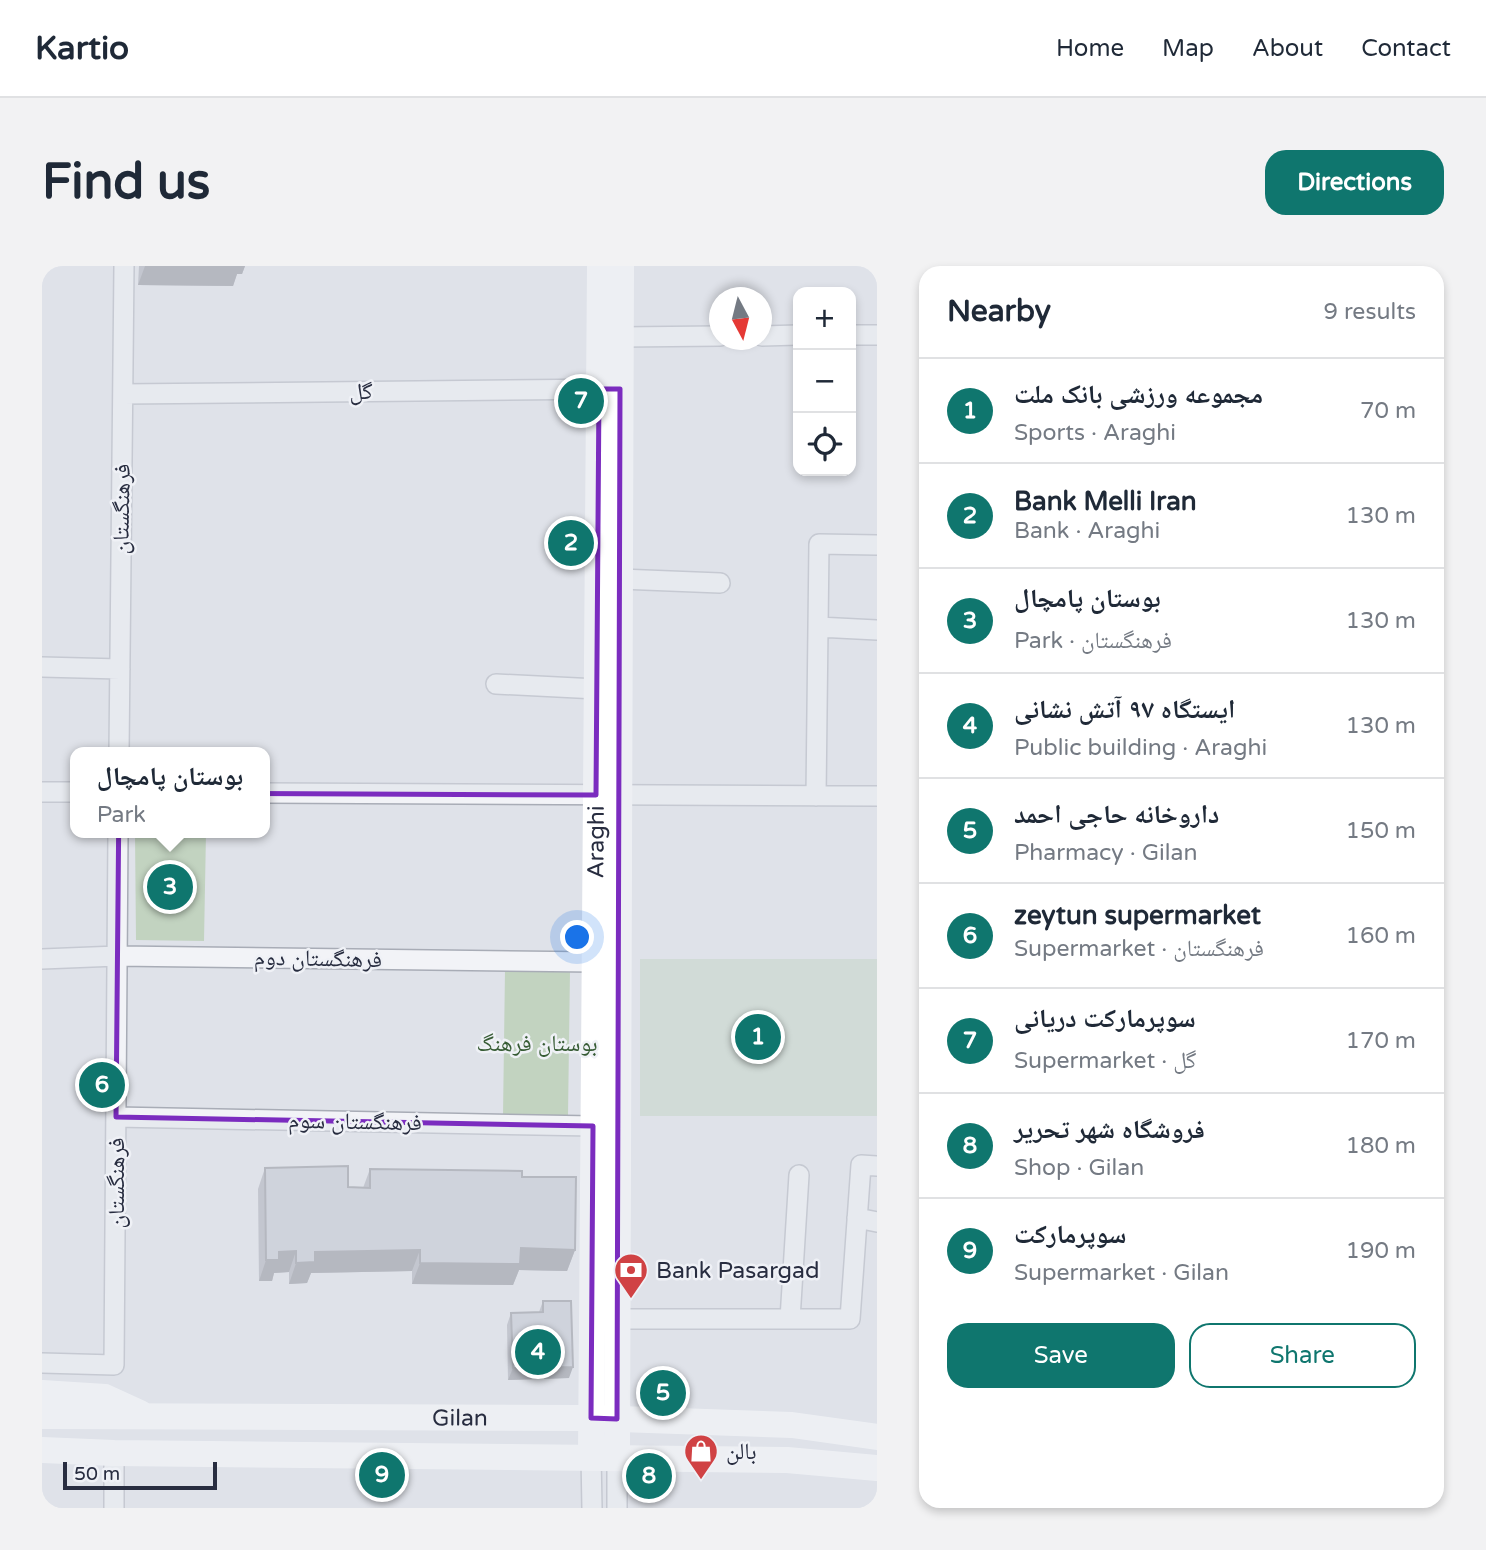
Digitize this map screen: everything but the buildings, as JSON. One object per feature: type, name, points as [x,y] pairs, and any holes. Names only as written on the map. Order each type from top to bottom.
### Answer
[{"type":"main road","name":"Araghi","points":[[600,266],[610,389],[620,579],[595,962],[593,1126],[604,1419]]},
{"type":"main road","name":"Araghi","points":[[604,1419],[617,1319],[607,795],[597,689],[610,389],[621,337],[621,266]]},
{"type":"main road","points":[[42,1393],[105,1397],[148,1417]]},
{"type":"main road","name":"Gilan","points":[[42,1416],[604,1419],[792,1425],[877,1437]]},
{"type":"main road","points":[[338,1417],[338,1455]]},
{"type":"main road","points":[[547,1418],[547,1456]]},
{"type":"main road","points":[[590,1456],[604,1419]]},
{"type":"main road","points":[[604,1419],[617,1457]]},
{"type":"main road","name":"Gilan","points":[[42,1450],[788,1460],[874,1470]]},
{"type":"street","name":"فرهنگستان","points":[[119,747],[124,266]]},
{"type":"street","points":[[772,336],[793,335]]},
{"type":"street","points":[[856,335],[877,335]]},
{"type":"street","points":[[621,337],[709,336]]},
{"type":"street","name":"گل","points":[[122,394],[610,389]]},
{"type":"street","points":[[816,796],[819,544],[877,545]]},
{"type":"street","points":[[620,579],[720,583]]},
{"type":"street","points":[[818,628],[877,630]]},
{"type":"street","points":[[42,667],[120,669]]},
{"type":"street","points":[[496,684],[597,689]]},
{"type":"street","points":[[42,792],[70,792]]},
{"type":"street","points":[[270,793],[877,796]]},
{"type":"street","name":"فرهنگستان","points":[[42,1363],[114,1365],[118,838]]},
{"type":"street","name":"فرهنگستان دوم","points":[[42,959],[117,956],[595,962]]},
{"type":"street","name":"فرهنگستان سوم","points":[[116,1117],[593,1126]]},
{"type":"street","points":[[617,1319],[850,1319],[867,1220],[861,1165],[877,1166]]},
{"type":"street","points":[[790,1319],[799,1175]]},
{"type":"street","points":[[114,1453],[114,1508]]},
{"type":"street","points":[[590,1456],[592,1508]]},
{"type":"street","points":[[617,1457],[617,1508]]},
{"type":"highlighted area","points":[[599,389],[620,389],[617,1419],[591,1418],[593,1126],[116,1117],[119,793],[596,795]]},
{"type":"green space","points":[[135,838],[206,838],[204,941],[136,940]]},
{"type":"green space","points":[[640,959],[877,959],[877,1116],[640,1116]]},
{"type":"green space","name":"بوستان فرهنگ","points":[[505,970],[570,971],[568,1116],[503,1116]]},
{"type":"place","name":"سوپرمارکت دریانی","points":[[581,401]]},
{"type":"place","name":"Bank Melli Iran","points":[[571,543]]},
{"type":"place","name":"بوستان پامچال","points":[[170,887]]},
{"type":"place","name":"مجموعه ورزشی بانک ملت","points":[[758,1037]]},
{"type":"place","name":"zeytun supermarket","points":[[102,1085]]},
{"type":"place","name":"Bank Pasargad","points":[[631,1300]]},
{"type":"place","name":"ایستگاه ۹۷ آتش نشانی","points":[[538,1352]]},
{"type":"place","name":"داروخانه حاجی احمد","points":[[663,1393]]},
{"type":"place","name":"سوپرمارکت","points":[[382,1475]]},
{"type":"place","name":"فروشگاه شهر تحریر","points":[[649,1476]]},
{"type":"place","name":"بالن","points":[[701,1481]]}]
